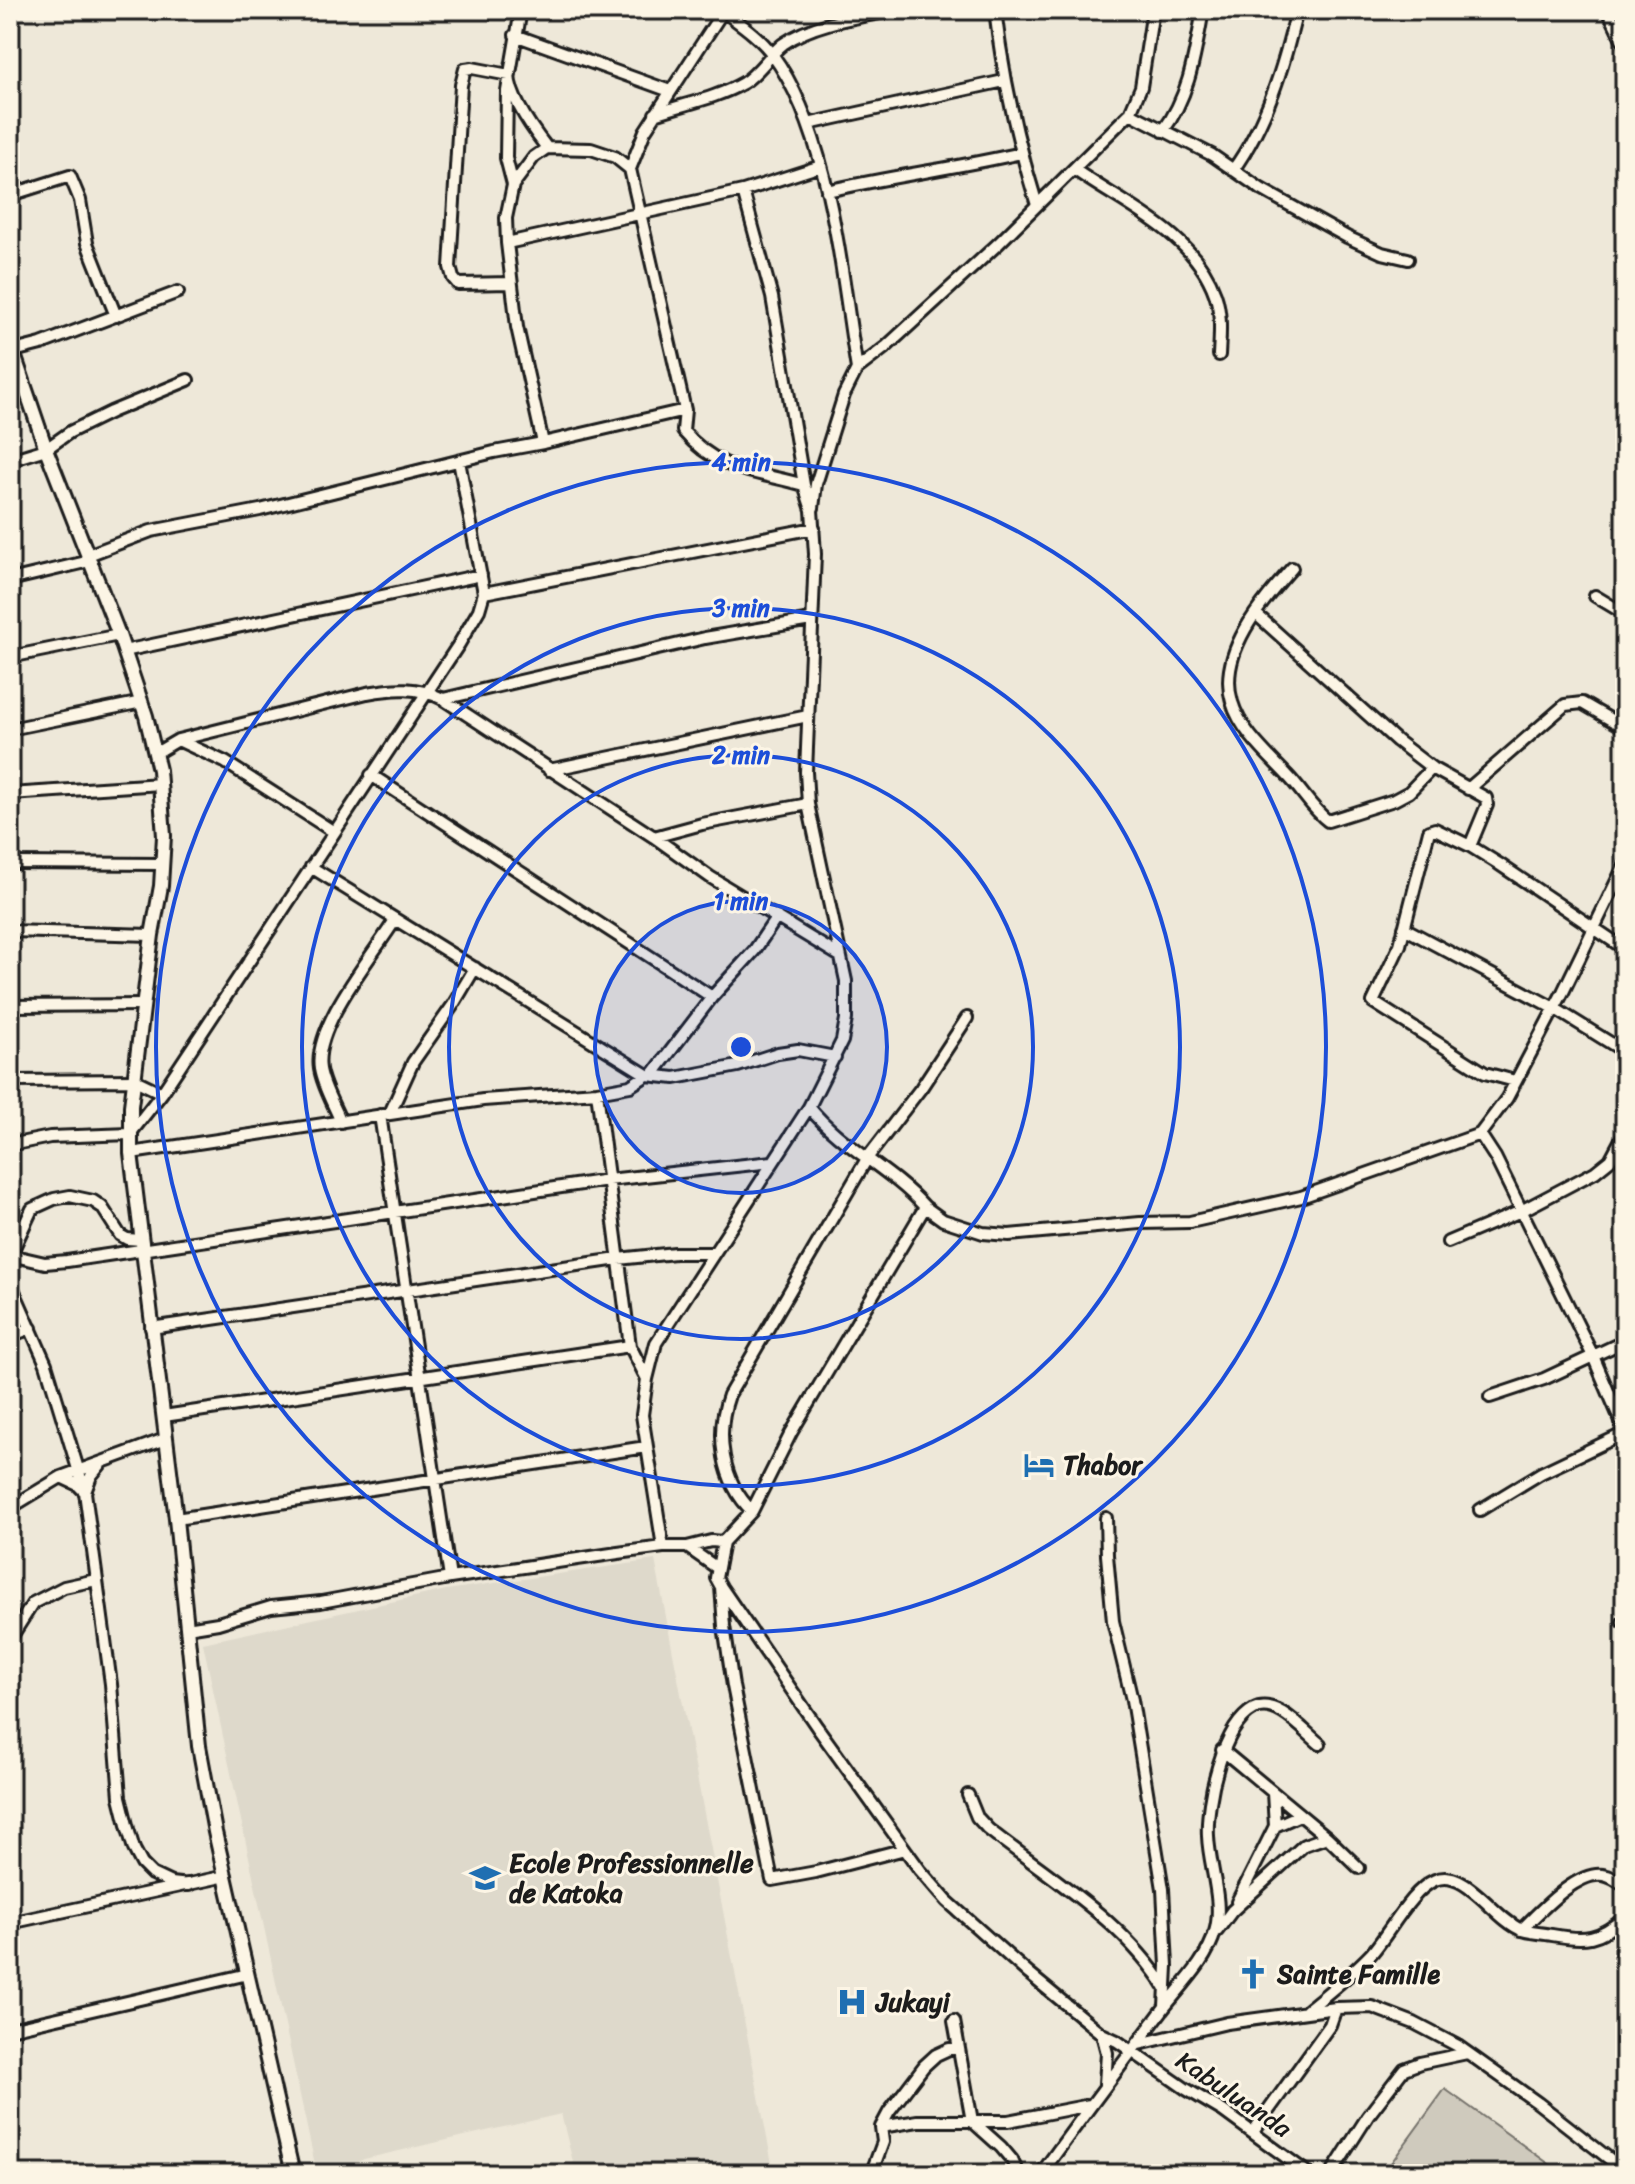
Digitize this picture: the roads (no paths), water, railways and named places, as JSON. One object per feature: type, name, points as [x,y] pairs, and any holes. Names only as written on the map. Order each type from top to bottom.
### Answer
[{"type":"street","points":[[513,185],[506,158],[509,75],[521,10]]},
{"type":"street","points":[[804,485],[752,474],[697,447],[683,431],[685,410],[641,213],[632,187],[630,169],[645,131],[723,10],[772,53],[808,124],[827,191],[857,369]]},
{"type":"street","points":[[655,114],[747,81],[772,53],[787,41],[805,33],[847,15],[896,10]]},
{"type":"street","points":[[995,10],[1004,81],[1037,205]]},
{"type":"street","points":[[812,510],[816,484],[844,395],[857,369],[887,346],[1075,170],[1130,113],[1141,87],[1153,10]]},
{"type":"street","points":[[1163,131],[1177,113],[1191,75],[1203,10]]},
{"type":"street","points":[[1233,170],[1252,140],[1269,102],[1297,10]]},
{"type":"street","points":[[1608,10],[1625,45]]},
{"type":"street","points":[[515,35],[670,91]]},
{"type":"street","points":[[509,75],[472,68],[465,69],[462,74],[450,267],[458,284],[511,283]]},
{"type":"street","points":[[509,75],[510,85],[530,125],[547,148]]},
{"type":"street","points":[[808,124],[1004,81]]},
{"type":"street","points":[[1130,113],[1212,155],[1261,189],[1347,237],[1382,253],[1408,259]]},
{"type":"street","points":[[543,443],[524,364],[511,283],[506,218],[513,185],[534,157],[547,148],[591,149],[615,157],[630,169]]},
{"type":"street","points":[[827,191],[1021,153]]},
{"type":"street","points":[[507,243],[743,191],[821,166]]},
{"type":"street","points":[[1075,170],[1149,217],[1198,263],[1215,293],[1220,315],[1219,355]]},
{"type":"street","points":[[10,195],[70,176],[80,200],[87,243],[116,316]]},
{"type":"street","points":[[663,1547],[642,1415],[656,1343],[809,1107],[842,1041],[847,1004],[808,804],[806,772],[815,574],[812,510],[804,485],[772,297],[743,191]]},
{"type":"street","points":[[178,292],[41,344],[11,349],[46,449],[119,635],[142,702],[161,784],[162,864],[135,1080],[131,1153],[176,1519],[199,1746],[292,2172]]},
{"type":"street","points":[[10,460],[46,449],[70,432],[111,412],[188,380]]},
{"type":"street","points":[[10,580],[89,558],[151,531],[260,510],[685,410]]},
{"type":"street","points":[[10,1145],[50,1137],[130,1134],[162,1093],[334,832],[479,610],[484,593],[459,461]]},
{"type":"street","points":[[484,593],[814,528]]},
{"type":"street","points":[[1292,568],[1256,614],[1236,651],[1230,670],[1232,703],[1253,737],[1328,821],[1394,800],[1409,792],[1432,768]]},
{"type":"street","points":[[124,651],[481,575]]},
{"type":"street","points":[[1595,596],[1625,614]]},
{"type":"street","points":[[1256,614],[1397,741],[1432,768],[1488,801],[1470,846]]},
{"type":"street","points":[[443,699],[705,638],[811,620]]},
{"type":"street","points":[[10,657],[119,635]]},
{"type":"street","points":[[156,753],[178,740],[389,689],[427,690],[654,837],[710,877],[840,956]]},
{"type":"street","points":[[10,729],[142,702]]},
{"type":"street","points":[[1468,789],[1565,705],[1582,703],[1625,728]]},
{"type":"street","points":[[549,770],[808,716]]},
{"type":"street","points":[[178,740],[225,762],[334,832]]},
{"type":"street","points":[[371,775],[712,997]]},
{"type":"street","points":[[10,794],[161,784]]},
{"type":"street","points":[[654,837],[702,824],[808,804]]},
{"type":"street","points":[[1515,1081],[1485,1073],[1373,1002],[1396,959],[1429,831],[1435,829],[1470,846],[1625,949]]},
{"type":"street","points":[[10,863],[162,864]]},
{"type":"street","points":[[809,1107],[826,1128],[868,1157],[873,1165],[925,1207],[943,1220],[983,1233],[1009,1235],[1140,1223],[1190,1222],[1301,1197],[1480,1134],[1515,1081],[1625,864]]},
{"type":"street","points":[[311,867],[650,1075],[675,1078],[798,1050],[835,1057]]},
{"type":"street","points":[[131,1153],[483,1100],[597,1092],[630,1086],[650,1075],[712,997],[754,951],[777,917]]},
{"type":"street","points":[[341,1122],[320,1068],[321,1045],[328,1024],[395,920]]},
{"type":"street","points":[[1404,928],[1554,1008],[1625,1052]]},
{"type":"street","points":[[10,931],[152,935]]},
{"type":"street","points":[[450,1578],[394,1213],[385,1114],[413,1062],[475,968]]},
{"type":"street","points":[[10,1006],[144,1005]]},
{"type":"street","points":[[752,1511],[739,1498],[730,1478],[721,1427],[724,1408],[739,1374],[868,1157],[921,1088],[967,1018]]},
{"type":"street","points":[[10,1081],[135,1080],[162,1093]]},
{"type":"street","points":[[597,1092],[630,1346],[647,1379]]},
{"type":"street","points":[[1448,1242],[1521,1211],[1603,1166],[1610,1160],[1625,1132]]},
{"type":"street","points":[[1480,1134],[1495,1157],[1593,1356],[1625,1432],[1541,1473],[1480,1510]]},
{"type":"street","points":[[143,1244],[120,1235],[102,1207],[82,1197],[70,1196],[32,1209],[10,1255],[45,1263],[143,1244],[394,1213],[608,1180],[772,1162]]},
{"type":"street","points":[[905,1849],[772,1880],[733,1686],[721,1587],[716,1578],[723,1542],[752,1511],[791,1433],[925,1207]]},
{"type":"street","points":[[151,1328],[618,1259],[713,1253]]},
{"type":"street","points":[[10,1282],[46,1364],[85,1492],[111,1684],[120,1797],[128,1829],[134,1849],[152,1874],[171,1883],[189,1885]]},
{"type":"street","points":[[10,1336],[31,1328]]},
{"type":"street","points":[[1490,1397],[1544,1379],[1625,1341]]},
{"type":"street","points":[[164,1416],[630,1346]]},
{"type":"street","points":[[10,1508],[61,1477],[165,1439]]},
{"type":"street","points":[[176,1519],[646,1447]]},
{"type":"street","points":[[85,1492],[94,1469],[102,1463]]},
{"type":"street","points":[[61,1477],[85,1492]]},
{"type":"street","points":[[1106,1518],[1113,1621],[1137,1726],[1163,1889],[1165,2008]]},
{"type":"street","points":[[187,1628],[218,1623],[271,1607],[321,1602],[450,1578],[663,1547],[687,1547],[705,1541],[723,1542]]},
{"type":"street","points":[[687,1547],[717,1568]]},
{"type":"street","points":[[10,1639],[33,1603],[64,1587],[96,1580]]},
{"type":"street","name":"Kabuluanda","points":[[721,1587],[817,1727],[905,1849],[947,1901],[1102,2034],[1136,2048],[1309,2174]]},
{"type":"street","points":[[1215,1932],[1217,1905],[1208,1835],[1222,1750],[1232,1730],[1255,1708],[1266,1706],[1280,1711],[1320,1744]]},
{"type":"street","points":[[1222,1750],[1327,1837],[1359,1868]]},
{"type":"street","points":[[1232,1911],[1275,1826],[1273,1793]]},
{"type":"street","points":[[968,1795],[977,1817],[988,1829],[1098,1913],[1146,1959],[1167,1991]]},
{"type":"street","points":[[1275,1826],[1304,1818]]},
{"type":"street","points":[[1304,1818],[1304,1845]]},
{"type":"street","points":[[1041,2174],[1205,1954],[1215,1932],[1232,1911],[1304,1845],[1327,1837]]},
{"type":"street","points":[[1521,1930],[1570,1886],[1584,1878],[1605,1875],[1625,1886]]},
{"type":"street","points":[[10,1923],[226,1876]]},
{"type":"street","points":[[1305,2013],[1368,1956],[1419,1891],[1436,1879],[1450,1878],[1467,1886],[1521,1930],[1573,1940],[1594,1938],[1625,1917]]},
{"type":"street","points":[[10,2029],[248,1974]]},
{"type":"street","points":[[1136,2048],[1227,2023],[1336,2008],[1361,2006],[1384,2010],[1436,2034],[1467,2053],[1538,2103],[1625,2171]]},
{"type":"street","points":[[1253,2132],[1330,2025],[1336,2008]]},
{"type":"street","points":[[1317,2011],[1330,2025]]},
{"type":"street","points":[[954,2021],[972,2121],[1007,2153],[1018,2174]]},
{"type":"street","points":[[1102,2034],[1107,2053],[1105,2086]]},
{"type":"street","points":[[871,2174],[883,2142],[881,2127],[889,2112],[936,2055],[958,2049]]},
{"type":"street","points":[[1331,2174],[1368,2116],[1404,2069],[1467,2053]]},
{"type":"street","points":[[881,2127],[918,2121],[1008,2121],[1090,2105]]},
{"type":"place","name":"Thabor","points":[[1039,1465]]},
{"type":"place","name":"Ecole Professionnelle de Katoka","points":[[485,1878]]},
{"type":"place","name":"Sainte Famille","points":[[1253,1974]]},
{"type":"place","name":"Jukayi","points":[[852,2002]]}]
